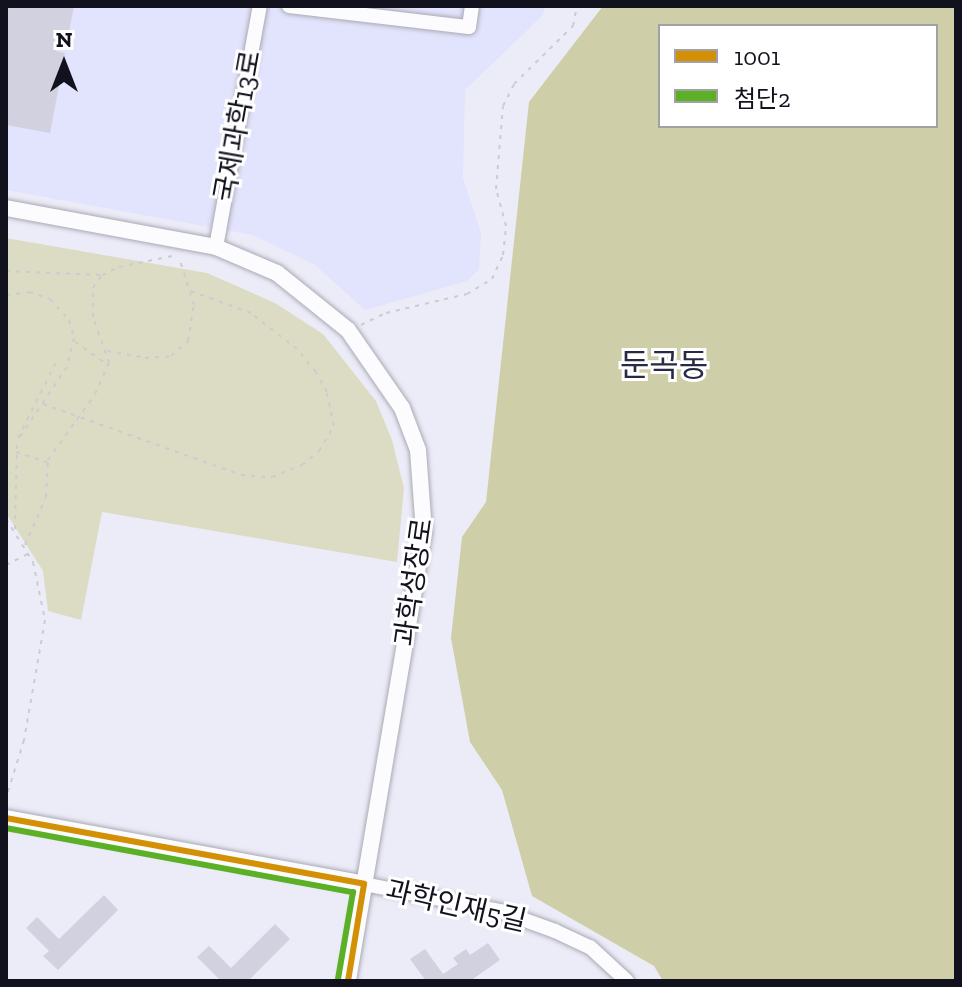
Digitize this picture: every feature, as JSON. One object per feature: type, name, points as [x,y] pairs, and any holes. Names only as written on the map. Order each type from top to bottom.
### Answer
[{"type":"street","name":"국제과학13로","points":[[216,247],[260,6]]},
{"type":"street","points":[[289,6],[469,27],[472,6]]},
{"type":"street","name":"과학성장로","points":[[6,208],[216,247],[277,273],[350,333],[402,408],[418,450],[425,505],[419,571],[348,981]]},
{"type":"street","points":[[6,818],[364,884]]},
{"type":"street","name":"과학인재5길","points":[[364,884],[500,911],[541,926],[590,947],[627,981]]},
{"type":"path","points":[[350,333],[370,319],[467,294],[492,279],[503,255],[506,226],[496,189],[503,106],[514,84],[573,26],[577,6]]},
{"type":"path","points":[[6,271],[102,275],[139,260],[172,256]]},
{"type":"path","points":[[107,351],[171,356],[188,341],[194,325],[179,257]]},
{"type":"path","points":[[25,545],[46,497],[48,462],[108,365],[107,351],[90,298],[102,275]]},
{"type":"path","points":[[43,404],[257,478],[286,472],[319,451],[331,434],[334,419],[327,392],[306,359],[251,313],[188,290]]},
{"type":"path","points":[[6,295],[29,292],[50,299],[69,320],[74,341],[67,367],[17,441]]},
{"type":"path","points":[[74,341],[108,365]]},
{"type":"path","points":[[15,530],[17,441],[57,360]]},
{"type":"path","points":[[16,452],[48,462]]},
{"type":"path","points":[[6,519],[29,554],[41,591],[44,629],[24,740],[6,798]]},
{"type":"path","points":[[6,565],[29,554]]},
{"type":"shaded area","points":[[6,6],[545,6],[543,15],[465,90],[463,178],[481,233],[479,269],[467,281],[365,310],[315,265],[253,235],[6,190]]},
{"type":"green space","points":[[603,6],[956,6],[956,981],[663,981],[654,966],[532,896],[502,790],[470,742],[451,638],[462,537],[486,502],[529,102]]},
{"type":"green space","points":[[6,238],[207,273],[275,303],[323,334],[376,401],[392,440],[404,488],[397,562],[102,512],[81,620],[48,611],[43,571],[6,513]]},
{"type":"building","points":[[6,6],[74,6],[69,32],[60,30],[56,51],[65,53],[50,133],[6,125]]},
{"type":"building","points":[[104,895],[118,910],[58,970],[43,956],[49,951],[26,928],[37,917],[59,939]]},
{"type":"building","points":[[275,924],[290,939],[248,981],[221,981],[197,957],[209,946],[231,968]]},
{"type":"building","points":[[488,943],[500,960],[470,981],[426,981],[410,959],[425,949],[443,974],[458,964],[453,958],[466,949],[470,955]]},
{"type":"waterway","points":[[6,618],[6,677]]},
{"type":"transit line","name":"1001","points":[[6,818],[364,884]]},
{"type":"transit line","name":"첨단2","points":[[6,828],[353,892],[338,979]]},
{"type":"transit line","name":"1001","points":[[348,981],[364,884]]},
{"type":"district","name":"둔곡동","points":[[664,365]]}]
